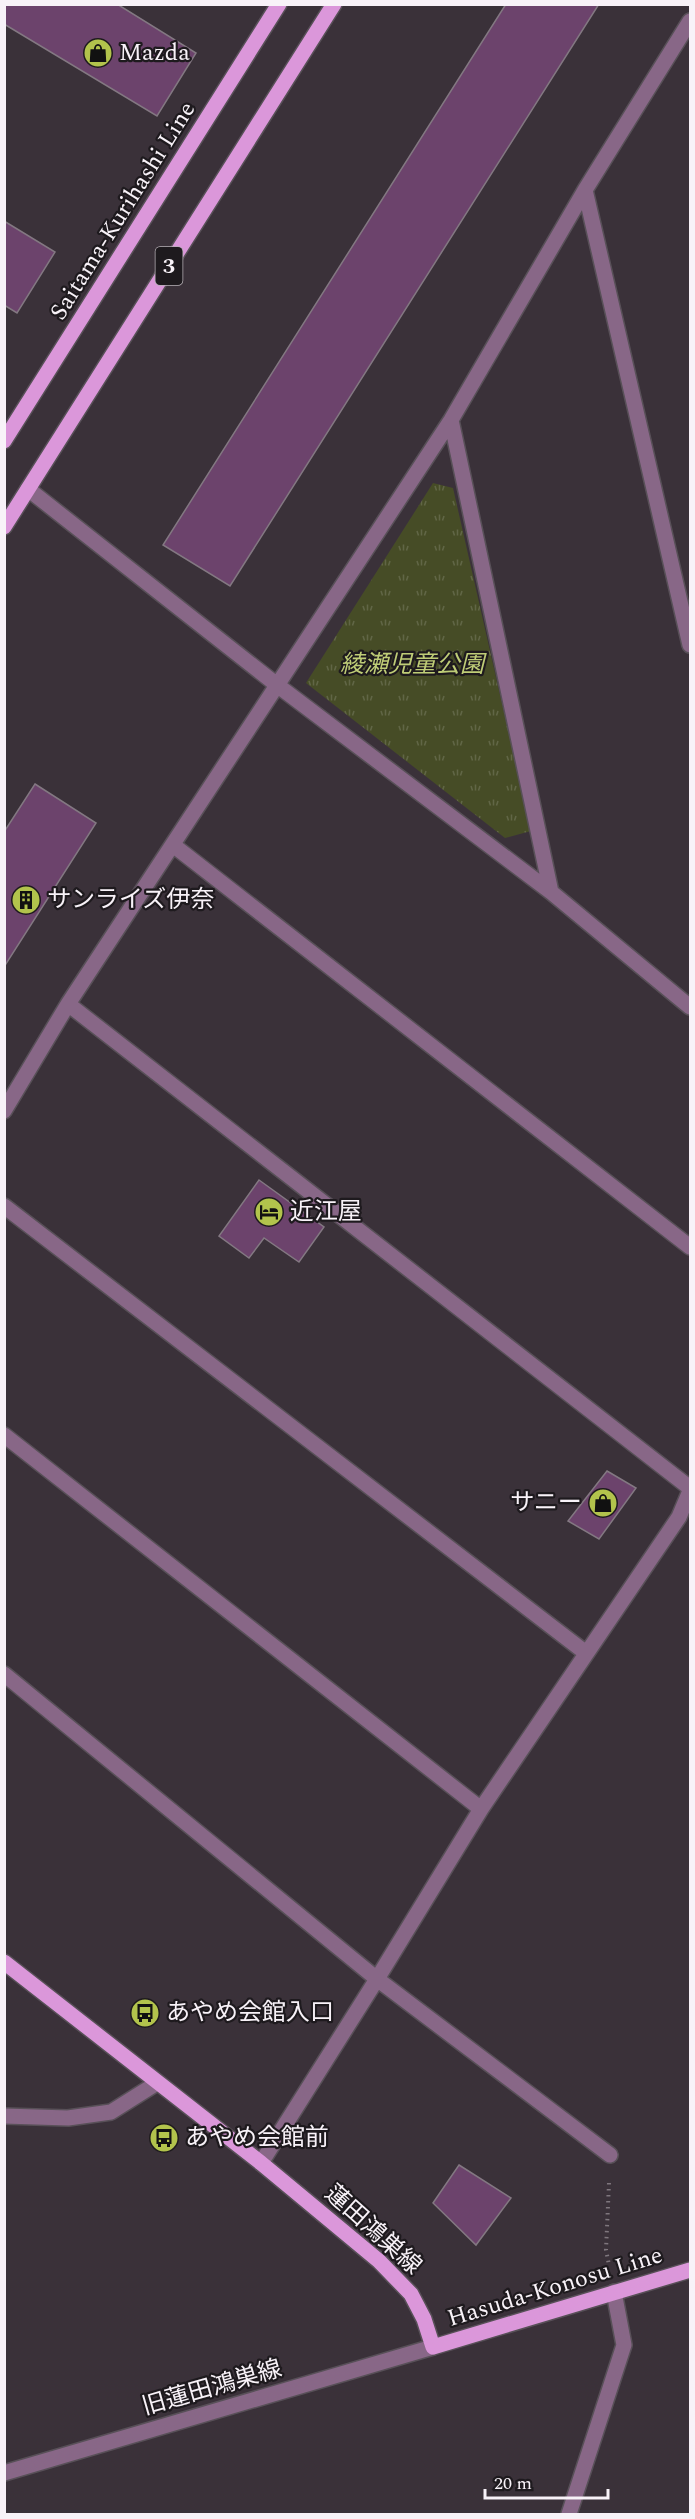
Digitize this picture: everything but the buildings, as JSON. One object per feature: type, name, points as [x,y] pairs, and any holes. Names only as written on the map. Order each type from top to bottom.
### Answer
[{"type":"main road","name":"Saitama-Kurihashi Line","points":[[4,441],[279,4]]},
{"type":"main road","name":"3","points":[[4,527],[334,4]]},
{"type":"main road","points":[[4,1962],[261,2163]]},
{"type":"main road","name":"蓮田鴻巣線","points":[[261,2163],[379,2261],[411,2294],[424,2319],[433,2347]]},
{"type":"main road","name":"Hasuda-Konosu Line","points":[[433,2347],[690,2270]]},
{"type":"street","points":[[4,1111],[68,1004],[451,420],[585,190],[690,21]]},
{"type":"street","points":[[585,190],[689,625],[690,645]]},
{"type":"street","points":[[451,420],[551,892]]},
{"type":"street","points":[[28,489],[277,685],[551,892],[690,1007]]},
{"type":"street","points":[[173,845],[690,1247]]},
{"type":"street","points":[[68,1004],[690,1489],[679,1517],[481,1809],[378,1979],[261,2163]]},
{"type":"street","points":[[4,1206],[586,1653]]},
{"type":"street","points":[[4,1435],[481,1809]]},
{"type":"street","points":[[4,1674],[378,1979],[610,2155]]},
{"type":"street","points":[[4,2116],[68,2118],[111,2112],[157,2083]]},
{"type":"street","points":[[569,2514],[624,2345],[614,2292]]},
{"type":"street","name":"旧蓮田鴻巣線","points":[[4,2473],[433,2347]]},
{"type":"path","points":[[610,2155],[606,2250],[614,2292]]},
{"type":"green space","name":"綾瀬児童公園","points":[[433,483],[453,488],[531,831],[505,838],[306,683]]},
{"type":"place","name":"Mazda","points":[[98,53]]},
{"type":"place","name":"サンライズ伊奈","points":[[26,900]]},
{"type":"place","name":"近江屋","points":[[269,1212]]},
{"type":"place","name":"サニー","points":[[603,1503]]},
{"type":"place","name":"あやめ会館入口","points":[[145,2013]]},
{"type":"place","name":"あやめ会館前","points":[[164,2138]]}]
